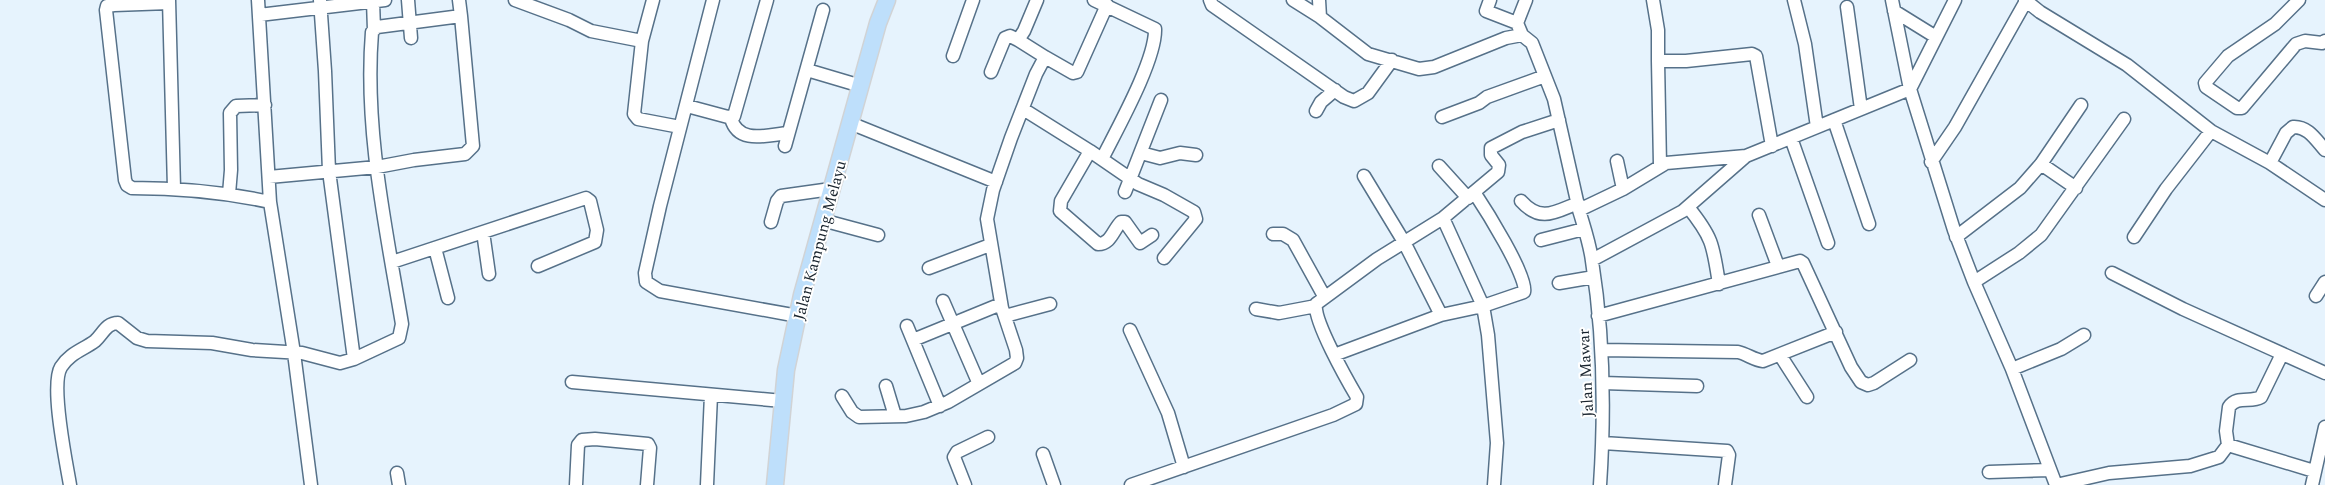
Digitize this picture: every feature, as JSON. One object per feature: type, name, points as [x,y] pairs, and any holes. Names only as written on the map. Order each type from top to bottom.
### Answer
[{"type":"main road","name":"Jalan Kampung Melayu","points":[[774,485],[786,370],[798,316],[822,220],[878,23],[887,0]]},
{"type":"street","points":[[258,0],[270,202],[294,353],[311,485]]},
{"type":"street","points":[[408,0],[411,38]]},
{"type":"street","points":[[269,177],[377,167],[414,160],[465,154],[474,146],[460,0]]},
{"type":"street","points":[[516,0],[569,20],[590,31],[642,41]]},
{"type":"street","points":[[653,0],[642,41],[634,114],[638,119],[680,127]]},
{"type":"street","points":[[713,0],[645,273],[646,282],[660,291],[798,316]]},
{"type":"street","points":[[731,118],[734,116],[767,0]]},
{"type":"street","points":[[953,56],[973,0]]},
{"type":"street","points":[[1018,40],[1024,31],[1037,0]]},
{"type":"street","points":[[1094,0],[1151,25],[1155,29],[1153,48],[1145,70],[1102,159]]},
{"type":"street","points":[[1210,0],[1212,5],[1344,97],[1357,101],[1368,93],[1392,60]]},
{"type":"street","points":[[1293,0],[1320,17],[1368,54],[1414,68],[1426,69],[1453,61],[1506,38],[1522,35]]},
{"type":"street","points":[[1319,0],[1320,17]]},
{"type":"street","points":[[1490,0],[1486,11],[1517,23],[1526,0]]},
{"type":"street","points":[[1653,0],[1658,30],[1660,165]]},
{"type":"street","points":[[1794,0],[1805,44],[1817,127]]},
{"type":"street","points":[[1521,201],[1529,210],[1545,215],[1579,206],[1623,189],[1660,165],[1670,162],[1746,156],[1910,89],[1955,0]]},
{"type":"street","points":[[1932,162],[1959,121],[2026,0],[2040,12],[2127,65],[2211,131],[2270,163],[2325,200]]},
{"type":"street","points":[[2298,0],[2275,24],[2228,56],[2206,83],[2206,87],[2237,108],[2242,108],[2296,44],[2305,41],[2322,43],[2325,41]]},
{"type":"street","points":[[174,188],[169,1],[108,6],[106,16],[127,185],[132,188],[174,188],[229,194],[270,202]]},
{"type":"street","points":[[259,15],[320,4],[371,1],[374,30]]},
{"type":"street","points":[[320,4],[329,171],[354,360]]},
{"type":"street","points":[[991,72],[1005,38],[1010,36],[1073,73],[1077,72],[1107,5]]},
{"type":"street","points":[[1893,6],[1936,37]]},
{"type":"street","points":[[1893,6],[1910,89],[1956,237],[2012,369],[2056,485],[2109,473],[2190,466],[2219,457],[2228,445],[2227,414],[2229,406],[2237,400],[2261,397],[2282,354]]},
{"type":"street","points":[[1847,7],[1862,109]]},
{"type":"street","points":[[785,146],[823,10]]},
{"type":"street","points":[[70,485],[58,396],[58,376],[68,358],[96,340],[110,324],[118,323],[137,338],[156,343],[187,341],[294,353],[340,363],[354,360],[399,338],[402,332],[402,324],[377,167],[372,102],[372,32],[377,27],[461,16]]},
{"type":"street","name":"Jalan Mawar","points":[[1517,23],[1522,35],[1532,43],[1559,120],[1592,260],[1602,350],[1603,444],[1600,485]]},
{"type":"street","points":[[1658,61],[1686,61],[1752,54],[1756,56],[1772,146]]},
{"type":"street","points":[[842,396],[854,415],[870,418],[915,415],[940,406],[1015,364],[1017,358],[1003,310],[990,245],[987,219],[996,182],[1036,74],[1045,57]]},
{"type":"street","points":[[807,70],[861,86]]},
{"type":"street","points":[[1442,116],[1545,76]]},
{"type":"street","points":[[1316,111],[1321,102],[1335,90]]},
{"type":"street","points":[[1125,192],[1161,100]]},
{"type":"street","points":[[229,194],[231,170],[230,112],[236,106],[264,105]]},
{"type":"street","points":[[1956,237],[2020,188],[2041,164],[2080,105]]},
{"type":"street","points":[[686,106],[731,118]]},
{"type":"street","points":[[1023,109],[1090,151],[1130,179],[1164,195],[1196,214],[1196,219],[1164,258]]},
{"type":"street","points":[[731,118],[735,129],[745,135],[753,137],[788,133]]},
{"type":"street","points":[[1974,282],[2019,253],[2041,235],[2124,119]]},
{"type":"street","points":[[1256,309],[1279,313],[1316,306],[1324,296],[1443,218],[1498,172],[1500,169],[1492,155],[1492,148],[1522,132],[1559,120]]},
{"type":"street","points":[[1834,120],[1869,224]]},
{"type":"street","points":[[850,123],[996,182]]},
{"type":"street","points":[[2270,163],[2286,133],[2293,127],[2300,127],[2309,132],[2325,150]]},
{"type":"street","points":[[2134,237],[2166,190],[2211,131]]},
{"type":"street","points":[[1791,138],[1828,243]]},
{"type":"street","points":[[1090,151],[1061,201],[1060,211],[1098,244],[1109,240],[1122,222],[1125,222],[1140,243],[1152,235]]},
{"type":"street","points":[[1141,153],[1160,158],[1180,153],[1196,155]]},
{"type":"street","points":[[1592,260],[1668,220],[1688,206],[1746,156]]},
{"type":"street","points":[[1617,161],[1623,189]]},
{"type":"street","points":[[2041,164],[2076,188]]},
{"type":"street","points":[[1334,355],[1441,315],[1483,306],[1521,293],[1525,287],[1493,220],[1471,195],[1438,166]]},
{"type":"street","points":[[1364,176],[1404,242],[1441,315]]},
{"type":"street","points":[[772,222],[777,200],[781,196],[831,189]]},
{"type":"street","points":[[392,262],[586,198],[590,201],[597,230],[595,242],[538,266]]},
{"type":"street","points":[[1688,206],[1704,226],[1713,245],[1719,284]]},
{"type":"street","points":[[1759,215],[1778,266]]},
{"type":"street","points":[[1443,218],[1483,306],[1488,335],[1497,444],[1494,485]]},
{"type":"street","points":[[822,220],[878,235]]},
{"type":"street","points":[[1540,240],[1584,229]]},
{"type":"street","points":[[483,232],[489,274]]},
{"type":"street","points":[[1273,234],[1283,234],[1293,240],[1324,296]]},
{"type":"street","points":[[929,268],[990,245]]},
{"type":"street","points":[[435,248],[448,298]]},
{"type":"street","points":[[1598,316],[1719,284],[1794,261],[1803,263],[1851,367],[1864,384],[1874,383],[1910,360]]},
{"type":"street","points":[[2112,273],[2183,309],[2325,373]]},
{"type":"street","points":[[1559,283],[1594,277]]},
{"type":"street","points":[[2316,296],[2325,282]]},
{"type":"street","points":[[943,301],[979,384]]},
{"type":"street","points":[[913,340],[953,324],[1003,310],[1050,304]]},
{"type":"street","points":[[1131,485],[1334,415],[1356,404],[1357,397],[1334,355],[1316,306]]},
{"type":"street","points":[[907,326],[940,406]]},
{"type":"street","points":[[1130,330],[1134,343],[1165,406],[1184,467]]},
{"type":"street","points":[[1602,350],[1738,352],[1757,360],[1780,355],[1836,332]]},
{"type":"street","points":[[2012,369],[2061,349],[2084,335]]},
{"type":"street","points":[[1780,355],[1807,396]]},
{"type":"street","points":[[572,382],[783,401]]},
{"type":"street","points":[[1603,382],[1698,386]]},
{"type":"street","points":[[886,386],[895,416]]},
{"type":"street","points":[[706,485],[711,395]]},
{"type":"street","points":[[2228,445],[2316,477],[2325,426]]},
{"type":"street","points":[[965,485],[954,456],[957,452],[988,437]]},
{"type":"street","points":[[576,485],[578,445],[582,440],[595,439],[648,444],[650,448],[646,485]]},
{"type":"street","points":[[1603,444],[1727,451],[1729,455],[1725,485]]},
{"type":"street","points":[[1043,454],[1054,485]]},
{"type":"street","points":[[1989,472],[2050,470]]}]
